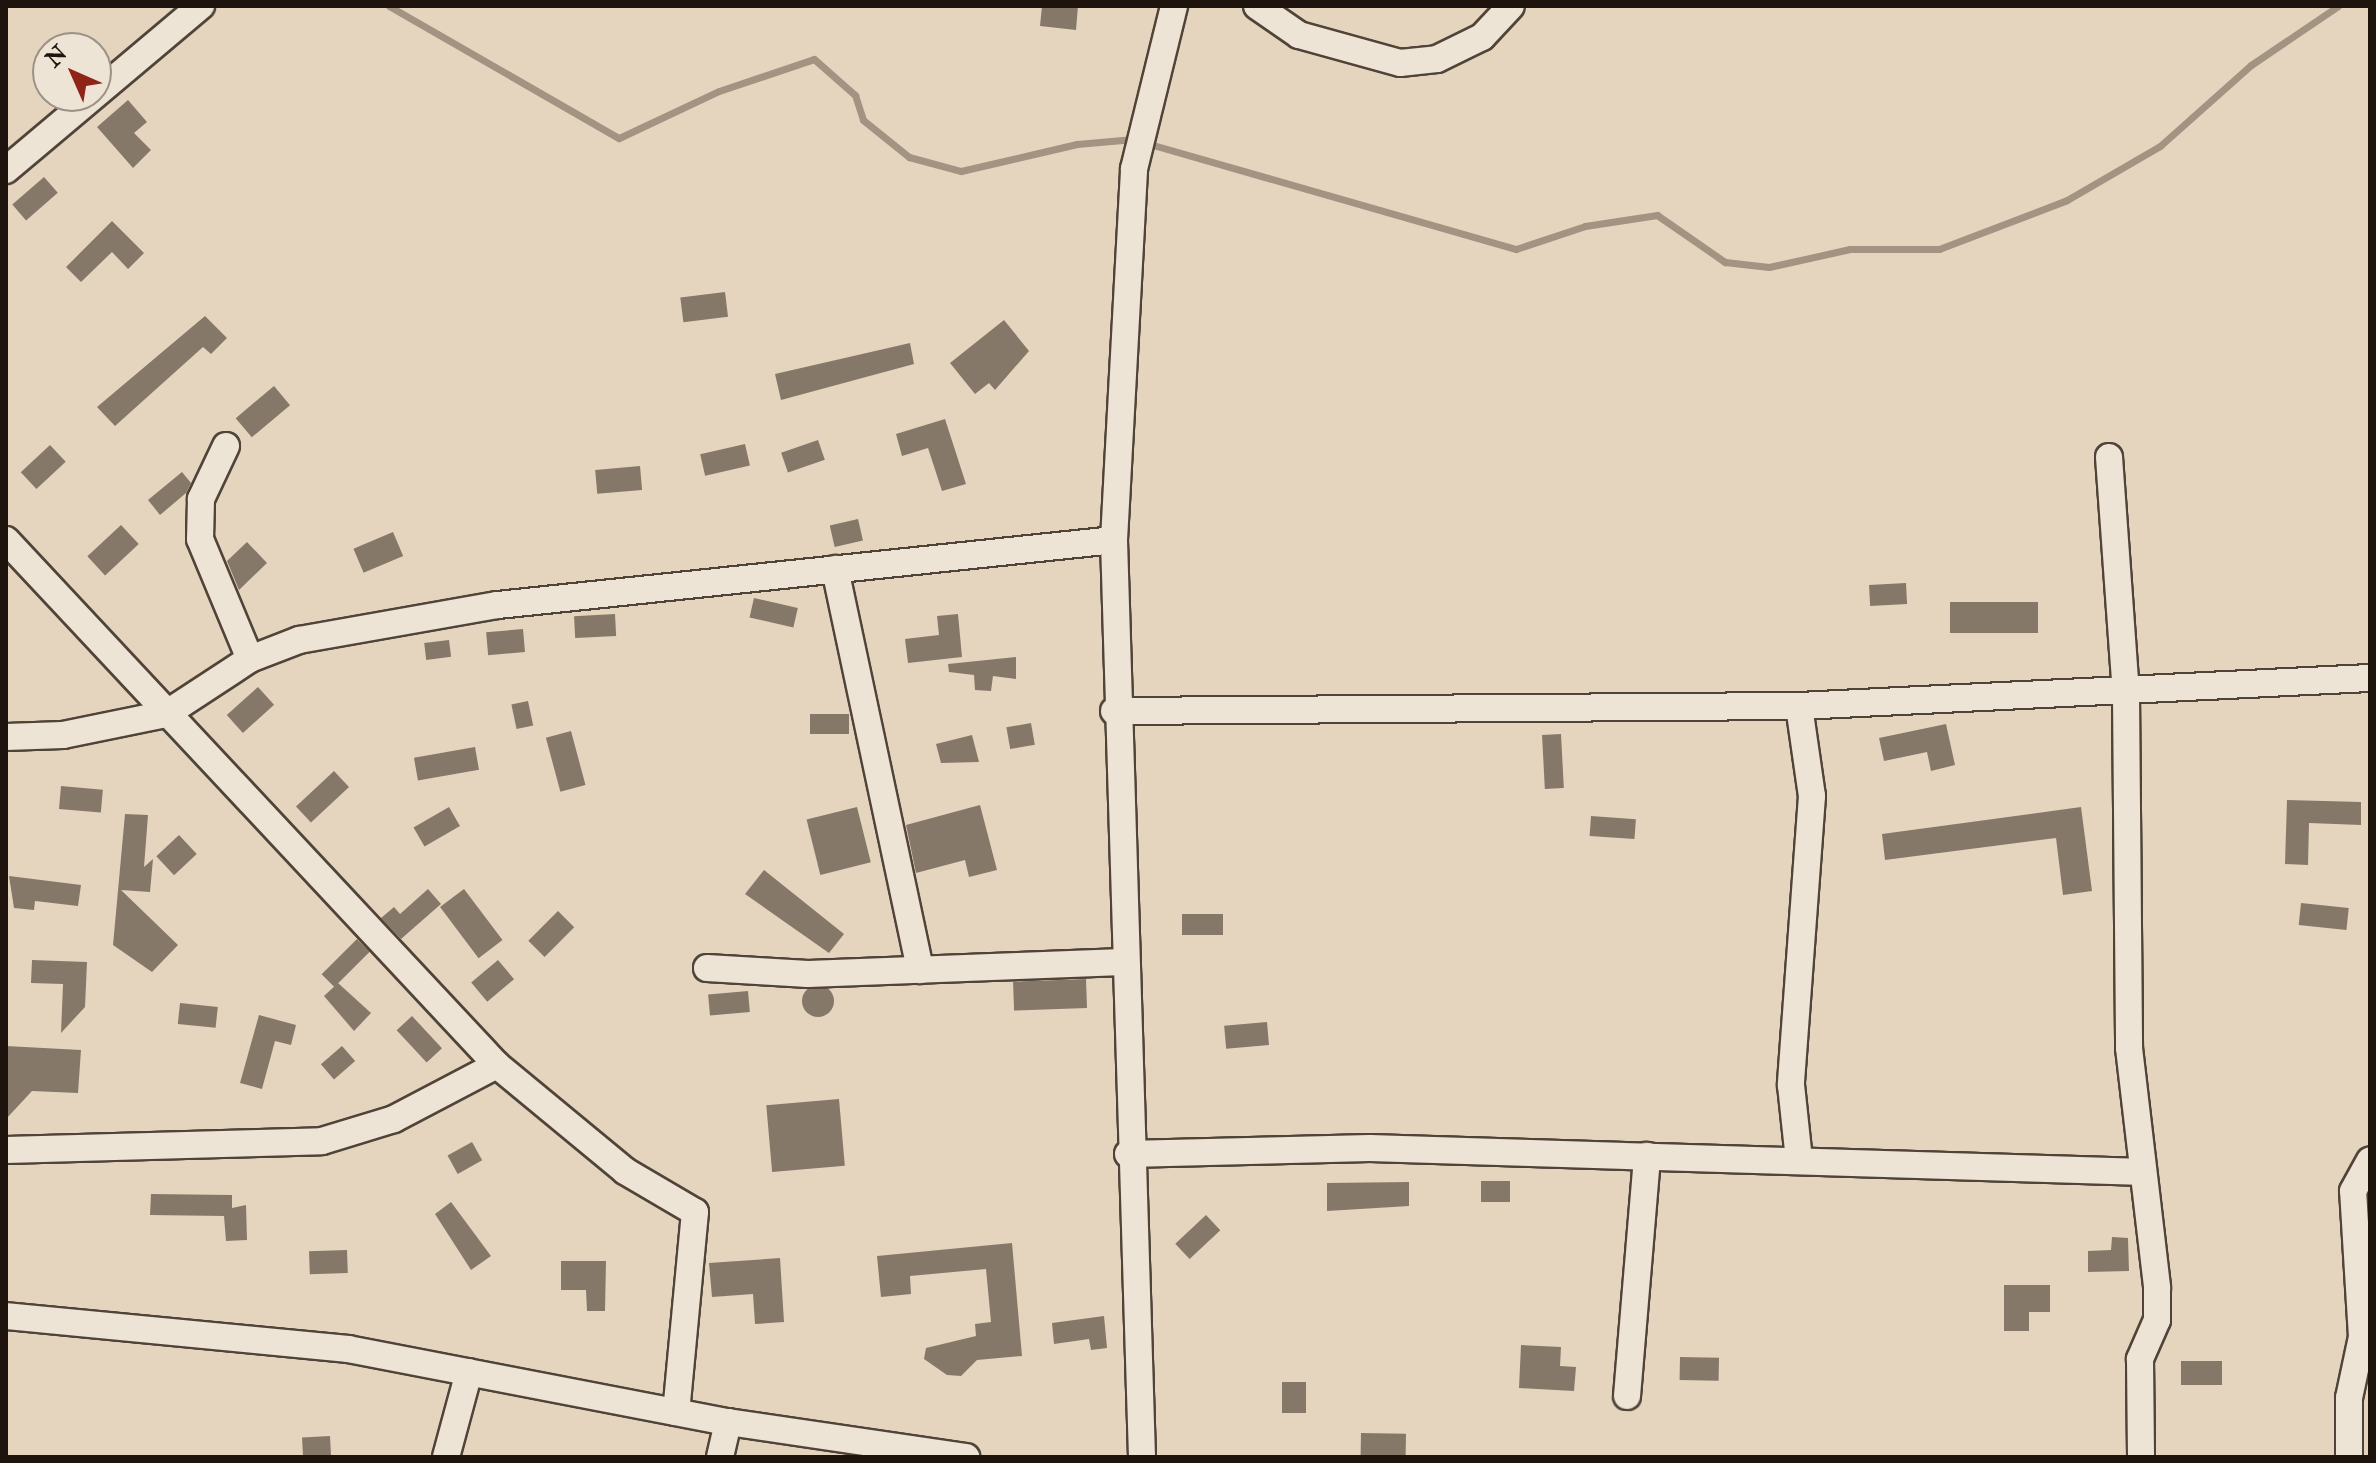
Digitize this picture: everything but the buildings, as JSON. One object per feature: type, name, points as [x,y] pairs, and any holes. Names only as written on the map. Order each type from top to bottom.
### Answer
[{"type":"street","points":[[6,170],[201,6]]},
{"type":"street","points":[[1142,1457],[1128,1154],[1114,711],[1114,540],[1134,169],[1141,118],[1174,6]]},
{"type":"street","points":[[1257,6],[1299,35],[1400,63],[1437,59],[1482,37],[1511,6]]},
{"type":"street","points":[[226,446],[201,499],[200,539],[250,659]]},
{"type":"street","points":[[2109,457],[2126,695],[2129,1048],[2157,1288],[2157,1320],[2140,1359],[2141,1457]]},
{"type":"street","points":[[6,540],[497,1065],[625,1171],[695,1212],[676,1412]]},
{"type":"street","points":[[6,737],[63,735],[166,714],[250,659],[299,640],[498,605],[1114,540]]},
{"type":"street","points":[[835,569],[920,970]]},
{"type":"street","points":[[1114,711],[1799,706],[2126,695],[2370,678]]},
{"type":"street","points":[[1799,706],[1812,796],[1791,1085],[1799,1160]]},
{"type":"street","points":[[707,968],[920,970],[1123,962]]},
{"type":"street","points":[[6,1150],[322,1141],[404,1115],[497,1065]]},
{"type":"street","points":[[1128,1154],[1370,1148],[2143,1172]]},
{"type":"street","points":[[1627,1396],[1647,1156]]},
{"type":"street","points":[[2349,1457],[2349,1398],[2362,1337],[2353,1191],[2370,1160]]},
{"type":"street","points":[[6,1316],[348,1349],[728,1422],[966,1457]]},
{"type":"street","points":[[446,1457],[469,1372]]},
{"type":"street","points":[[720,1457],[728,1422]]},
{"type":"waterway","points":[[389,6],[619,138],[719,91],[814,59],[855,95],[863,120],[909,157],[961,171],[1077,144],[1134,139]]},
{"type":"waterway","points":[[1146,143],[1516,249],[1585,226],[1657,215],[1725,262],[1769,267],[1850,249],[1939,249],[2067,200],[2160,146],[2251,65],[2338,6]]}]
